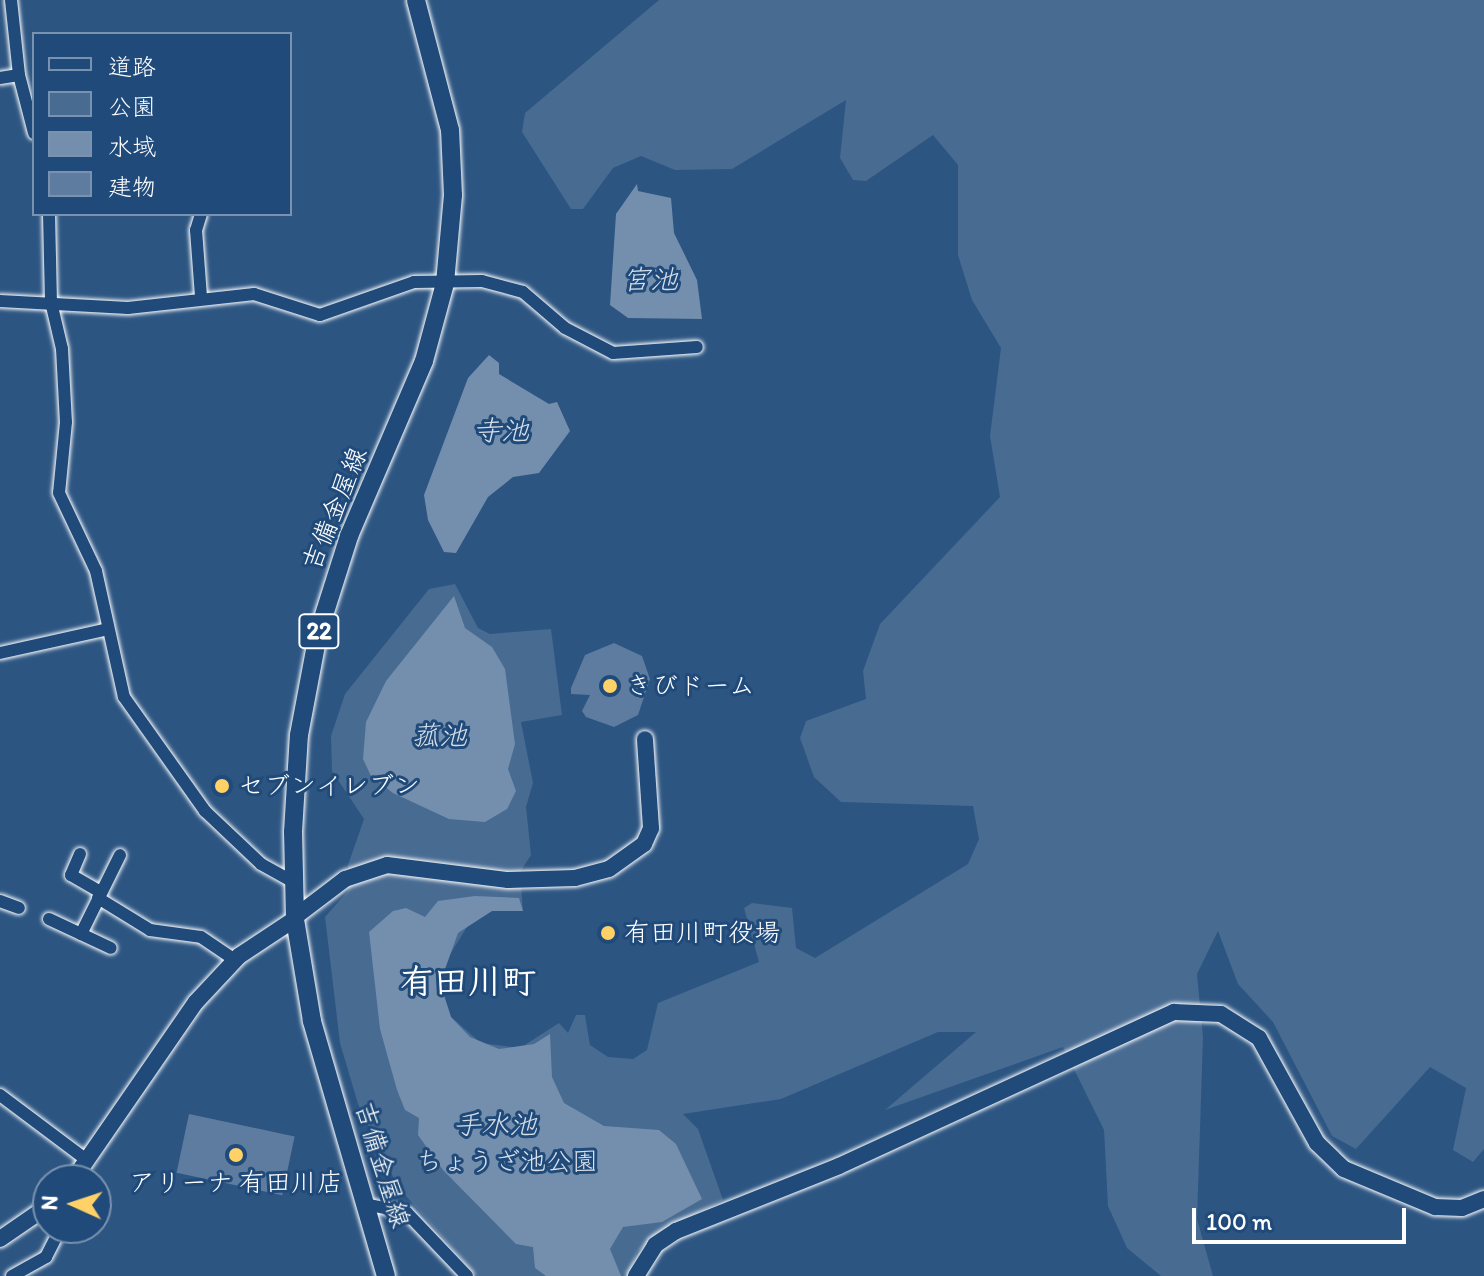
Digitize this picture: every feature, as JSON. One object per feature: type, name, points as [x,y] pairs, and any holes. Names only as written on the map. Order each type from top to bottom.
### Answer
[{"type":"main road","name":"吉備金屋線","points":[[386,1276],[370,1205],[312,1021],[295,918],[293,882],[298,750],[318,634],[354,523],[424,361],[445,283],[453,195],[450,130],[416,0]]},
{"type":"street","points":[[11,0],[19,75],[32,125]]},
{"type":"street","points":[[0,78],[19,75]]},
{"type":"street","points":[[49,216],[51,302],[62,349],[66,422],[59,493],[96,571],[104,630],[124,697],[141,726],[205,811],[261,864],[293,882]]},
{"type":"street","points":[[200,216],[196,230],[201,296]]},
{"type":"street","points":[[0,301],[128,308],[201,296],[254,294],[320,315],[414,282],[508,286],[613,353],[697,347]]},
{"type":"street","points":[[0,653],[104,630]]},
{"type":"street","points":[[86,1164],[190,1010],[235,960],[345,879],[387,865],[508,880],[575,878],[609,869],[644,844],[651,828],[645,739]]},
{"type":"street","points":[[80,854],[71,875],[150,930],[201,937],[235,960]]},
{"type":"street","points":[[81,934],[120,855]]},
{"type":"street","points":[[0,901],[19,908]]},
{"type":"street","points":[[49,919],[111,948]]},
{"type":"street","points":[[636,1276],[655,1245],[676,1231],[839,1166],[1174,1012],[1221,1014],[1259,1038],[1317,1143],[1352,1174],[1435,1207],[1462,1208],[1484,1199]]},
{"type":"street","points":[[0,1095],[88,1161]]},
{"type":"street","points":[[370,1205],[391,1205],[407,1213],[467,1276]]},
{"type":"street","points":[[0,1239],[32,1217]]},
{"type":"street","points":[[12,1276],[46,1257],[53,1244]]},
{"type":"green space","name":"ちょうざ池公園","points":[[659,0],[1484,0],[1484,1149],[1473,1162],[1453,1150],[1466,1088],[1430,1067],[1356,1149],[1332,1136],[1273,1022],[1238,984],[1218,931],[1197,974],[1203,1037],[1197,1219],[1213,1276],[1161,1276],[1127,1248],[1108,1206],[1104,1130],[1063,1047],[885,1110],[976,1032],[938,1032],[781,1099],[683,1114],[698,1129],[723,1200],[662,1230],[637,1252],[628,1276],[477,1276],[398,1187],[358,1104],[340,1043],[325,917],[348,891],[348,865],[364,819],[332,771],[331,736],[345,694],[429,589],[455,584],[478,628],[490,634],[551,629],[562,715],[521,722],[533,783],[526,807],[531,855],[520,872],[523,911],[492,911],[470,922],[443,966],[440,983],[451,1017],[481,1043],[520,1048],[559,1023],[568,1033],[576,1015],[585,1015],[590,1045],[608,1057],[633,1059],[647,1050],[658,1003],[759,962],[744,908],[752,903],[792,908],[796,948],[815,958],[968,864],[979,839],[973,806],[841,802],[814,777],[800,738],[806,721],[866,699],[863,671],[880,624],[1000,497],[990,436],[1001,348],[972,300],[958,255],[958,165],[933,135],[866,181],[853,180],[840,158],[846,100],[732,169],[675,170],[641,156],[613,168],[583,209],[571,209],[522,132],[525,113]]},
{"type":"water","name":"宮池","points":[[637,184],[638,191],[671,198],[674,233],[697,280],[702,319],[628,318],[610,305],[616,214]]},
{"type":"water","name":"寺池","points":[[489,355],[499,363],[499,374],[549,404],[557,402],[570,431],[539,473],[513,477],[488,497],[456,553],[444,552],[428,520],[424,495],[468,378]]},
{"type":"water","name":"菰池","points":[[454,596],[465,628],[492,647],[505,669],[515,744],[508,769],[516,791],[507,809],[485,822],[449,819],[393,793],[371,776],[363,759],[366,722],[386,681]]},
{"type":"water","name":"手水池","points":[[475,896],[519,898],[523,911],[492,911],[458,933],[440,983],[451,1017],[470,1037],[499,1049],[534,1044],[550,1034],[552,1077],[564,1103],[604,1126],[659,1130],[676,1144],[702,1199],[662,1222],[623,1227],[610,1249],[621,1276],[546,1276],[535,1268],[533,1247],[516,1244],[443,1170],[418,1135],[419,1118],[405,1110],[397,1090],[380,1029],[369,932],[393,911],[406,908],[425,917],[438,901]]},
{"type":"building","name":"きびドーム","points":[[614,643],[642,656],[650,679],[638,715],[614,727],[586,717],[582,711],[590,695],[571,694],[571,688],[585,655]]},
{"type":"building","name":"アリーナ 有田川店","points":[[189,1114],[295,1136],[282,1195],[177,1173]]},
{"type":"place","name":"きびドーム","points":[[610,686]]},
{"type":"place","name":"セブンイレブン","points":[[222,786]]},
{"type":"place","name":"有田川町役場","points":[[608,933]]},
{"type":"place","name":"アリーナ 有田川店","points":[[236,1155]]},
{"type":"district","name":"有田川町","points":[[468,982]]}]
